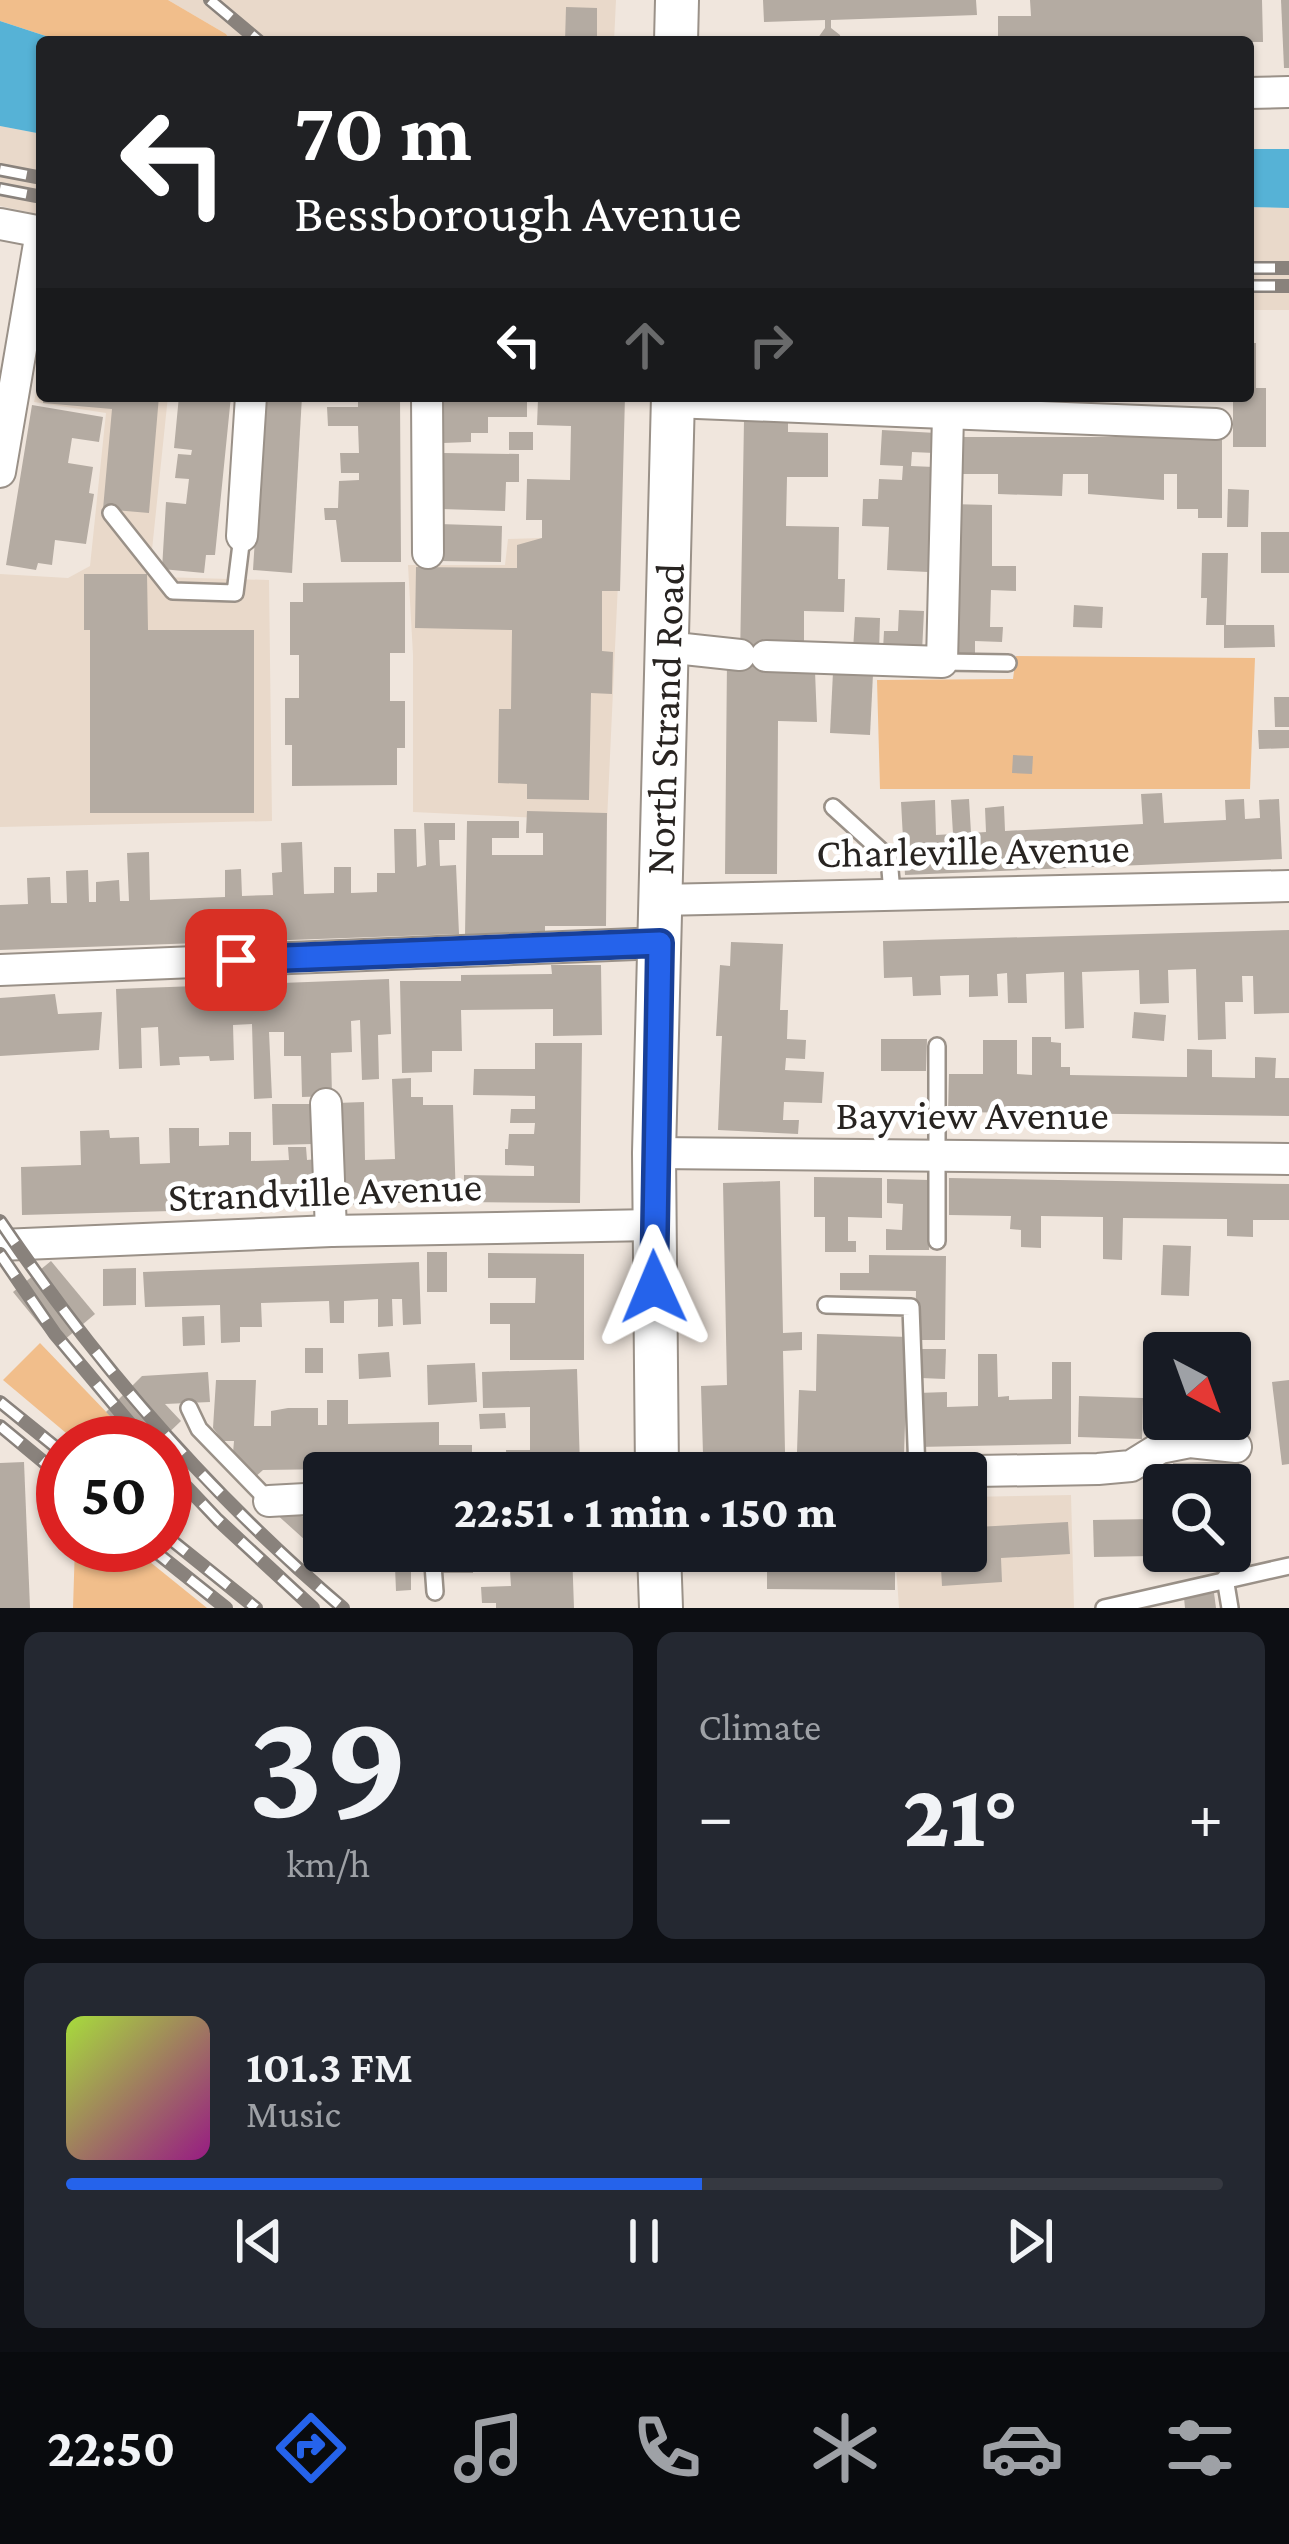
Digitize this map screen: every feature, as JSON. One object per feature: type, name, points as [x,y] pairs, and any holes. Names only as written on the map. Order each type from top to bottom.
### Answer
[{"type":"main road","points":[[676,36],[677,0]]},
{"type":"main road","name":"North Strand Road","points":[[658,1452],[654,1153],[673,402]]},
{"type":"main road","points":[[660,1572],[661,1608]]},
{"type":"street","points":[[1254,93],[1289,92]]},
{"type":"street","points":[[0,224],[36,231]]},
{"type":"street","points":[[0,472],[36,266]]},
{"type":"street","points":[[242,536],[250,402]]},
{"type":"street","points":[[427,402],[428,554]]},
{"type":"street","points":[[725,402],[1216,424]]},
{"type":"street","points":[[666,646],[753,656],[942,662],[948,415]]},
{"type":"street","name":"Charleville Avenue","points":[[659,900],[1289,886]]},
{"type":"street","points":[[0,970],[660,943]]},
{"type":"street","points":[[326,1104],[331,1231]]},
{"type":"street","name":"Bayview Avenue","points":[[654,1153],[1289,1159]]},
{"type":"street","name":"Strandville Avenue","points":[[0,1245],[331,1231],[653,1225]]},
{"type":"street","points":[[987,1471],[1131,1466],[1160,1448],[1190,1442],[1236,1448]]},
{"type":"street","points":[[269,1501],[303,1499]]},
{"type":"lane","points":[[110,513],[173,592],[235,593],[242,536]]},
{"type":"lane","points":[[942,662],[1008,663]]},
{"type":"lane","points":[[833,806],[889,858],[892,893]]},
{"type":"lane","points":[[937,1241],[938,1046]]},
{"type":"lane","points":[[826,1305],[911,1307],[916,1452]]},
{"type":"lane","points":[[190,1408],[199,1429],[269,1501]]},
{"type":"lane","points":[[1104,1608],[1289,1566]]},
{"type":"lane","points":[[434,1572],[435,1592]]},
{"type":"lane","points":[[1225,1578],[1230,1608]]},
{"type":"shaded area","points":[[0,0],[168,0],[227,36],[46,36],[0,21]]},
{"type":"shaded area","points":[[168,0],[616,0],[614,36],[226,34]]},
{"type":"shaded area","points":[[0,126],[36,133],[36,214],[0,206]]},
{"type":"shaded area","points":[[1254,207],[1289,208],[1289,310],[1254,310]]},
{"type":"shaded area","points":[[36,392],[36,402],[167,402],[150,569],[159,577],[269,580],[272,821],[0,827],[0,574],[68,578],[90,566],[106,413],[34,402]]},
{"type":"shaded area","points":[[508,539],[620,540],[607,821],[413,812],[408,565],[505,565]]},
{"type":"shaded area","points":[[1016,656],[1255,658],[1250,789],[880,789],[877,680],[1013,679]]},
{"type":"shaded area","points":[[40,1343],[110,1416],[46,1416],[3,1380]]},
{"type":"shaded area","points":[[1071,1495],[1074,1608],[899,1608],[896,1572],[987,1572],[987,1497]]},
{"type":"shaded area","points":[[74,1572],[162,1572],[207,1608],[73,1608]]},
{"type":"water","points":[[0,21],[46,36],[36,36],[36,133],[0,126]]},
{"type":"water","points":[[1254,149],[1289,149],[1289,208],[1254,207]]},
{"type":"building","points":[[763,0],[976,0],[977,15],[831,20],[831,28],[840,36],[819,36],[825,20],[764,22]]},
{"type":"building","points":[[1030,0],[1262,0],[1263,42],[1254,42],[1254,36],[998,36],[998,16],[1031,16]]},
{"type":"building","points":[[1281,0],[1289,0],[1289,68],[1284,68]]},
{"type":"building","points":[[566,7],[597,8],[597,36],[565,36]]},
{"type":"building","points":[[1256,343],[1256,388],[1266,388],[1266,447],[1233,447],[1233,402],[1254,402]]},
{"type":"building","points":[[158,402],[149,513],[103,509],[112,409],[43,403]]},
{"type":"building","points":[[178,402],[230,402],[215,555],[206,555],[204,573],[162,569],[166,502],[186,504],[189,479],[175,478],[178,454],[191,455],[192,450],[174,448]]},
{"type":"building","points":[[264,402],[302,402],[292,573],[253,570]]},
{"type":"building","points":[[358,402],[400,402],[401,562],[341,562],[336,520],[325,520],[324,508],[338,508],[339,481],[359,480],[359,473],[341,473],[340,453],[359,453],[358,426],[328,426],[327,407],[358,407]]},
{"type":"building","points":[[442,402],[527,402],[527,417],[488,417],[488,433],[471,433],[471,442],[443,443]]},
{"type":"building","points":[[538,402],[625,402],[620,591],[602,591],[602,651],[613,652],[612,694],[591,693],[589,800],[527,799],[527,784],[498,783],[499,709],[511,709],[512,630],[415,628],[416,567],[517,568],[517,545],[542,538],[542,520],[526,520],[527,479],[570,480],[571,426],[537,425]]},
{"type":"building","points":[[32,405],[103,417],[99,442],[72,438],[68,463],[93,467],[86,544],[55,540],[52,565],[38,563],[36,570],[6,565]]},
{"type":"building","points":[[744,420],[788,421],[788,432],[828,433],[828,477],[787,477],[786,526],[839,527],[838,579],[845,579],[844,612],[804,611],[804,649],[815,671],[817,722],[778,721],[777,874],[725,874],[727,660],[740,661]]},
{"type":"building","points":[[882,430],[936,433],[934,453],[912,452],[911,466],[934,467],[928,572],[887,570],[889,527],[862,526],[863,499],[878,499],[879,479],[902,480],[903,466],[880,465]]},
{"type":"building","points":[[509,432],[533,432],[533,450],[509,450]]},
{"type":"building","points":[[954,437],[1222,437],[1222,518],[1198,518],[1198,509],[1177,509],[1177,474],[1164,474],[1164,500],[1088,494],[1088,474],[1063,474],[1062,496],[998,494],[998,474],[953,474]]},
{"type":"building","points":[[443,453],[519,454],[519,482],[506,482],[505,511],[441,509]]},
{"type":"building","points":[[1228,489],[1249,490],[1248,527],[1227,527]]},
{"type":"building","points":[[949,504],[992,505],[992,566],[1016,566],[1016,591],[991,590],[990,627],[1003,627],[1002,642],[975,641],[975,656],[946,656]]},
{"type":"building","points":[[439,524],[502,526],[501,562],[439,561]]},
{"type":"building","points":[[1261,532],[1289,532],[1289,573],[1261,573]]},
{"type":"building","points":[[1202,553],[1228,553],[1226,625],[1206,625]]},
{"type":"building","points":[[84,574],[147,574],[148,630],[254,630],[254,813],[90,813],[90,630],[84,630]]},
{"type":"building","points":[[405,582],[405,653],[390,653],[390,701],[405,701],[405,748],[397,748],[397,785],[292,786],[292,745],[285,745],[285,698],[299,698],[299,655],[290,655],[290,602],[303,602],[303,583]]},
{"type":"building","points":[[1074,605],[1103,607],[1102,628],[1073,627]]},
{"type":"building","points":[[899,610],[924,611],[922,652],[883,650],[884,631],[898,631]]},
{"type":"building","points":[[855,617],[880,618],[879,652],[853,651]]},
{"type":"building","points":[[1224,625],[1274,625],[1275,647],[1224,648]]},
{"type":"building","points":[[833,672],[873,674],[870,735],[830,733]]},
{"type":"building","points":[[1274,697],[1289,697],[1289,727],[1275,727]]},
{"type":"building","points":[[1258,730],[1289,730],[1289,748],[1259,749]]},
{"type":"building","points":[[1013,755],[1033,756],[1032,774],[1012,773]]},
{"type":"building","points":[[1162,793],[1164,823],[1226,820],[1225,800],[1244,799],[1245,819],[1260,818],[1259,800],[1279,799],[1282,859],[905,875],[901,802],[935,800],[936,835],[953,834],[951,800],[969,799],[971,833],[986,832],[985,808],[1004,806],[1005,831],[1143,824],[1141,794]]},
{"type":"building","points":[[527,811],[607,813],[606,926],[545,926],[545,931],[465,935],[467,821],[519,821],[519,838],[492,838],[492,855],[543,855],[543,833],[526,833]]},
{"type":"building","points":[[424,823],[455,823],[455,840],[439,840],[440,866],[456,865],[459,934],[0,950],[0,905],[28,904],[27,878],[50,877],[51,903],[67,903],[66,871],[88,870],[89,902],[96,902],[96,882],[119,880],[120,901],[129,901],[127,853],[149,852],[150,900],[225,897],[225,870],[241,869],[242,896],[273,895],[272,873],[282,872],[281,843],[302,842],[304,894],[334,893],[334,867],[351,867],[351,893],[377,892],[377,873],[395,873],[394,829],[416,829],[417,867],[426,865]]},
{"type":"building","points":[[1289,930],[1289,1013],[1254,1014],[1253,976],[1242,976],[1243,1002],[1225,1002],[1226,1039],[1198,1040],[1196,969],[1168,970],[1169,1003],[1140,1004],[1139,970],[1082,972],[1084,1028],[1065,1029],[1064,972],[1026,974],[1027,1003],[1008,1003],[1007,973],[997,974],[998,996],[969,997],[969,975],[940,976],[941,995],[913,996],[912,977],[884,978],[883,941]]},
{"type":"building","points":[[731,942],[783,944],[780,1010],[788,1010],[787,1039],[806,1040],[805,1059],[786,1058],[785,1070],[824,1072],[822,1103],[784,1102],[783,1120],[799,1120],[798,1134],[718,1130],[720,965],[730,966]]},
{"type":"building","points":[[551,965],[601,965],[602,1035],[553,1036],[553,1009],[461,1010],[462,1051],[432,1051],[432,1072],[402,1073],[400,981],[552,974]]},
{"type":"building","points":[[389,979],[391,1034],[378,1035],[379,1079],[362,1080],[360,1020],[351,1021],[352,1052],[331,1053],[332,1096],[302,1097],[301,1056],[284,1056],[284,1032],[269,1032],[272,1098],[254,1099],[252,1024],[233,1025],[234,1060],[179,1057],[180,1065],[160,1066],[158,1027],[141,1028],[142,1068],[119,1069],[116,989]]},
{"type":"building","points":[[55,994],[58,1014],[102,1012],[99,1050],[0,1056],[0,998]]},
{"type":"building","points":[[1134,1012],[1166,1015],[1164,1041],[1132,1038]]},
{"type":"building","points":[[1032,1037],[1051,1037],[1051,1042],[1061,1043],[1061,1067],[1070,1067],[1070,1075],[1187,1077],[1187,1049],[1212,1050],[1212,1077],[1255,1078],[1255,1057],[1276,1058],[1275,1078],[1289,1078],[1289,1116],[948,1112],[949,1074],[983,1074],[983,1040],[1017,1040],[1017,1074],[1032,1075]]},
{"type":"building","points":[[881,1039],[927,1039],[926,1071],[881,1071]]},
{"type":"building","points":[[535,1043],[582,1043],[580,1203],[464,1202],[464,1175],[534,1176],[534,1166],[505,1165],[505,1149],[509,1134],[534,1134],[535,1123],[510,1123],[511,1109],[535,1109],[535,1096],[473,1095],[474,1069],[535,1069]]},
{"type":"building","points":[[411,1078],[411,1097],[423,1097],[423,1105],[453,1105],[456,1201],[336,1205],[337,1103],[364,1102],[365,1160],[395,1159],[392,1079]]},
{"type":"building","points":[[272,1104],[313,1104],[313,1144],[273,1145]]},
{"type":"building","points":[[169,1128],[199,1128],[199,1146],[229,1145],[229,1132],[251,1132],[251,1161],[289,1160],[288,1147],[306,1147],[307,1160],[317,1159],[318,1207],[22,1215],[21,1167],[81,1165],[80,1131],[109,1130],[110,1138],[139,1137],[140,1164],[170,1163]]},
{"type":"building","points":[[814,1177],[882,1178],[882,1218],[848,1217],[848,1241],[856,1241],[856,1252],[825,1252],[825,1217],[814,1217]]},
{"type":"building","points":[[949,1178],[1289,1184],[1289,1220],[1253,1220],[1253,1237],[1227,1236],[1227,1219],[1123,1218],[1122,1260],[1103,1259],[1103,1217],[1041,1216],[1041,1248],[1021,1247],[1021,1230],[1010,1229],[1011,1216],[949,1215]]},
{"type":"building","points":[[887,1179],[930,1180],[929,1250],[886,1250],[886,1229],[902,1230],[903,1204],[887,1203]]},
{"type":"building","points":[[780,1181],[783,1333],[802,1332],[802,1350],[783,1351],[785,1452],[703,1452],[701,1386],[727,1385],[723,1183]]},
{"type":"building","points":[[1163,1245],[1191,1246],[1189,1296],[1161,1295]]},
{"type":"building","points":[[427,1252],[447,1252],[447,1292],[427,1292]]},
{"type":"building","points":[[488,1253],[584,1254],[584,1360],[510,1360],[510,1324],[490,1324],[490,1303],[535,1303],[536,1278],[488,1278]]},
{"type":"building","points":[[869,1255],[946,1256],[945,1340],[915,1340],[916,1291],[840,1290],[840,1273],[869,1273]]},
{"type":"building","points":[[51,1261],[95,1314],[57,1346],[13,1292]]},
{"type":"building","points":[[419,1262],[421,1324],[403,1325],[402,1299],[392,1299],[393,1326],[378,1327],[378,1299],[344,1301],[344,1323],[330,1323],[329,1301],[261,1303],[262,1327],[240,1327],[240,1342],[221,1343],[220,1305],[145,1307],[143,1272]]},
{"type":"building","points":[[136,1268],[136,1305],[103,1306],[103,1269]]},
{"type":"building","points":[[204,1316],[205,1345],[183,1346],[182,1317]]},
{"type":"building","points":[[817,1334],[908,1337],[904,1452],[797,1452],[799,1390],[816,1391]]},
{"type":"building","points":[[305,1348],[323,1348],[323,1373],[305,1373]]},
{"type":"building","points":[[922,1349],[946,1349],[945,1379],[921,1378]]},
{"type":"building","points":[[389,1352],[391,1377],[359,1379],[358,1354]]},
{"type":"building","points":[[978,1354],[997,1354],[998,1397],[1009,1396],[1009,1400],[1052,1399],[1052,1362],[1071,1362],[1071,1444],[917,1447],[917,1393],[947,1392],[947,1407],[978,1406]]},
{"type":"building","points":[[475,1363],[477,1402],[428,1405],[427,1365]]},
{"type":"building","points":[[577,1369],[580,1452],[506,1452],[530,1450],[530,1407],[483,1408],[482,1372]]},
{"type":"building","points":[[208,1372],[210,1402],[165,1404],[176,1416],[110,1416],[106,1412],[142,1376]]},
{"type":"building","points":[[216,1380],[256,1380],[254,1426],[271,1426],[271,1411],[288,1408],[318,1408],[318,1425],[327,1425],[327,1400],[348,1400],[348,1424],[439,1422],[439,1445],[472,1445],[472,1452],[303,1452],[303,1469],[263,1470],[254,1478],[233,1453],[234,1441],[223,1441],[213,1428]]},
{"type":"building","points":[[1289,1380],[1289,1464],[1282,1465],[1272,1382]]},
{"type":"building","points":[[1079,1396],[1143,1398],[1142,1439],[1078,1437]]},
{"type":"building","points":[[505,1413],[506,1428],[480,1429],[479,1414]]},
{"type":"building","points":[[1239,1461],[1239,1464],[1173,1464]]},
{"type":"building","points":[[24,1462],[30,1608],[0,1608],[0,1463]]},
{"type":"building","points":[[274,1512],[303,1516],[303,1538]]},
{"type":"building","points":[[1143,1519],[1143,1556],[1094,1557],[1093,1520]]},
{"type":"building","points":[[1068,1522],[1070,1554],[1001,1558],[1002,1582],[942,1586],[941,1572],[987,1572],[987,1526]]},
{"type":"building","points":[[395,1572],[411,1572],[411,1590],[396,1591]]},
{"type":"building","points":[[510,1572],[573,1572],[574,1608],[496,1608],[496,1603],[482,1603],[481,1587],[511,1586]]},
{"type":"building","points":[[767,1572],[895,1572],[895,1590],[767,1589]]},
{"type":"building","points":[[1214,1593],[1216,1608],[1185,1608],[1184,1598]]},
{"type":"railway","points":[[210,0],[253,36]]},
{"type":"railway","points":[[0,170],[36,177]]},
{"type":"railway","points":[[0,189],[36,196]]},
{"type":"railway","points":[[1254,268],[1289,268]]},
{"type":"railway","points":[[1254,286],[1289,286]]},
{"type":"railway","points":[[0,1221],[76,1327],[158,1426],[247,1520],[343,1608]]},
{"type":"railway","points":[[0,1254],[55,1334],[123,1416]]},
{"type":"railway","points":[[0,1402],[36,1431]]},
{"type":"railway","points":[[0,1426],[36,1456]]},
{"type":"railway","points":[[192,1493],[313,1608]]},
{"type":"railway","points":[[192,1557],[256,1608]]},
{"type":"railway","points":[[181,1572],[226,1608]]},
{"type":"route","points":[[236,960],[660,943],[654,1287]]}]
